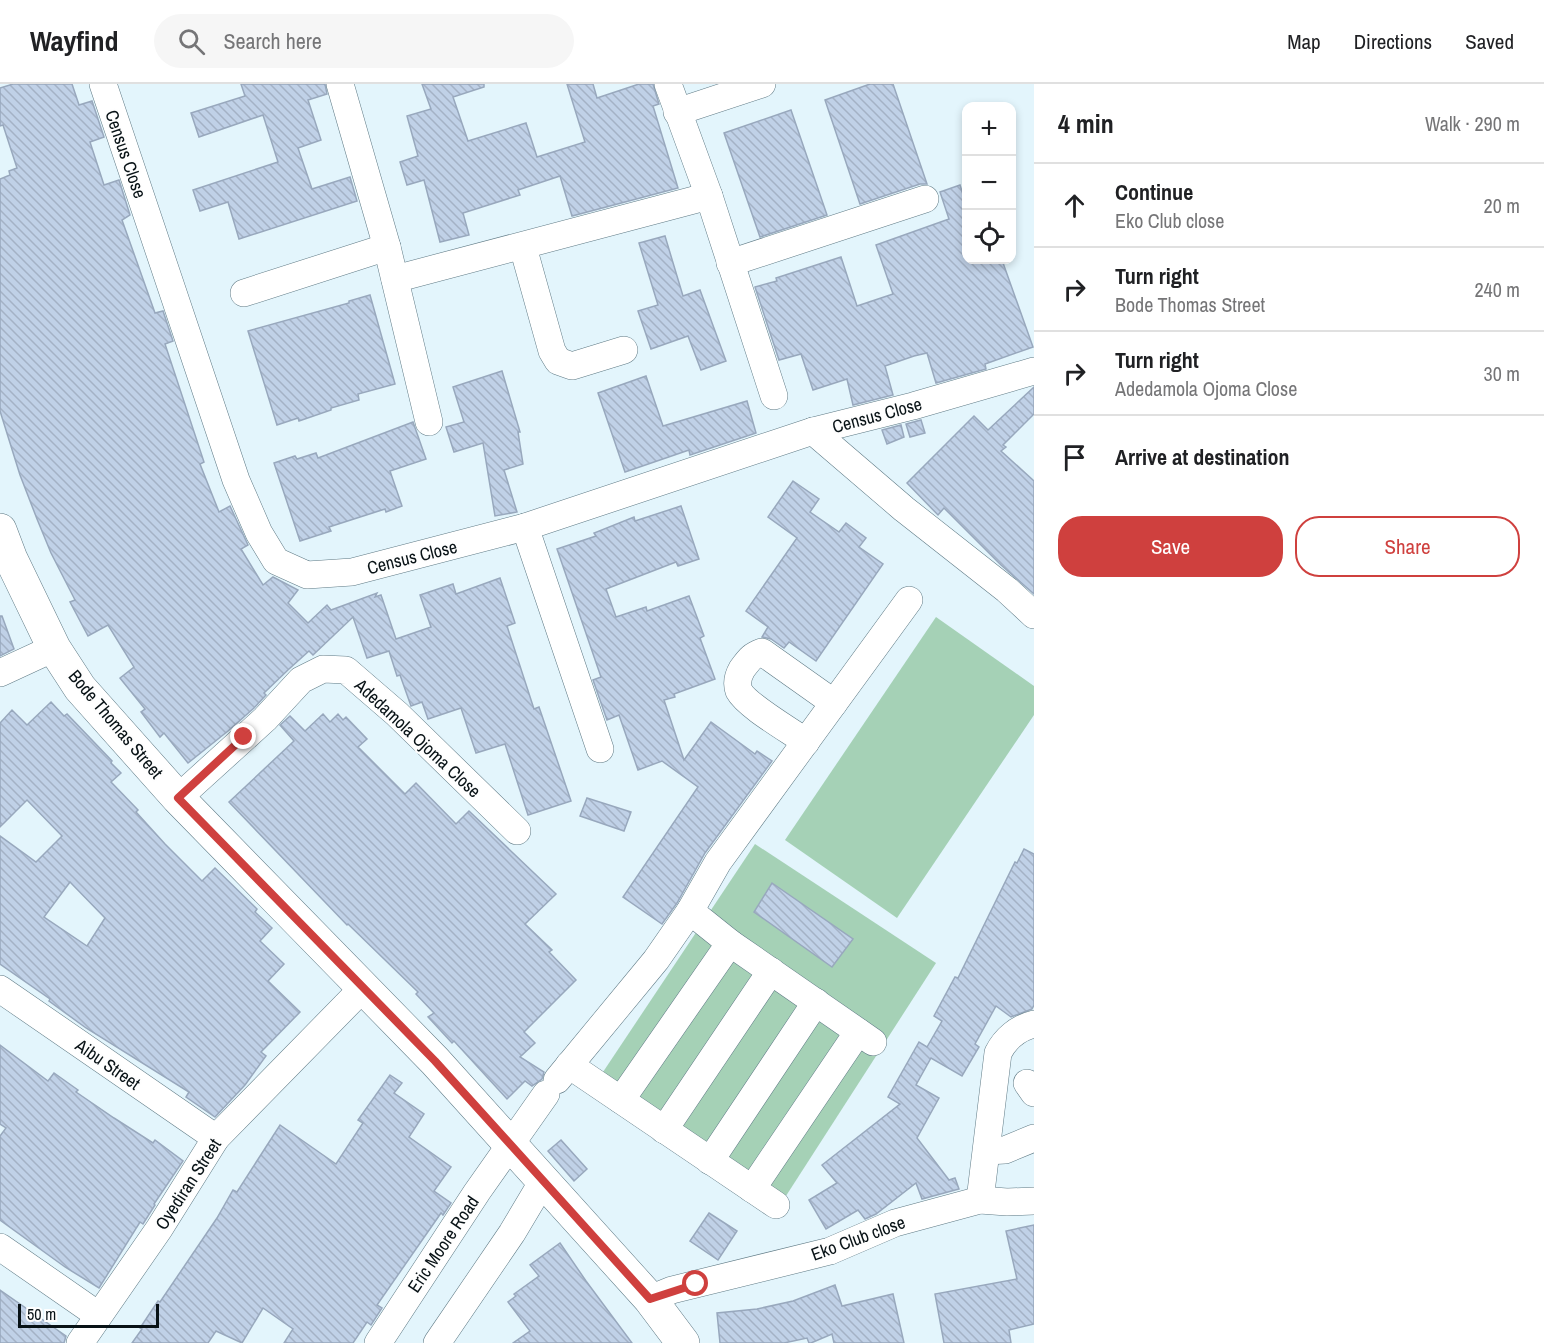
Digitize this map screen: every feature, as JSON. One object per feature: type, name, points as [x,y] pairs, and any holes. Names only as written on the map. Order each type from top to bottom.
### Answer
[{"type":"main road","name":"Bode Thomas Street","points":[[0,530],[11,559],[54,648],[80,687],[178,798],[435,1061],[650,1299],[682,1343]]},
{"type":"street","name":"Census Close","points":[[103,84],[236,480],[259,533],[276,561],[307,575],[352,572],[525,527],[813,431],[914,406],[1034,370]]},
{"type":"street","points":[[339,84],[387,247],[429,422]]},
{"type":"street","points":[[668,84],[709,196],[774,396]]},
{"type":"street","points":[[677,112],[762,84]]},
{"type":"street","points":[[395,279],[709,196]]},
{"type":"street","points":[[730,263],[925,199]]},
{"type":"street","points":[[244,293],[387,247]]},
{"type":"street","points":[[523,247],[552,351],[558,361],[572,366],[624,350]]},
{"type":"street","points":[[813,431],[904,509],[1007,590],[1034,615]]},
{"type":"street","points":[[525,527],[600,749]]},
{"type":"street","name":"Eric Moore Road","points":[[378,1343],[477,1192],[557,1080],[656,960],[690,911],[718,862],[909,600]]},
{"type":"street","points":[[0,673],[54,648]]},
{"type":"street","points":[[806,742],[747,701],[740,692],[737,682],[739,674],[750,657],[762,652],[834,703]]},
{"type":"street","name":"Adedamola Ojoma Close","points":[[178,798],[265,719],[301,680],[323,669],[346,670],[397,714],[518,831]]},
{"type":"street","points":[[690,911],[730,943],[866,1037],[752,1190]]},
{"type":"street","points":[[621,1100],[730,943]]},
{"type":"street","points":[[664,1130],[771,971]]},
{"type":"street","name":"Oyediran Street","points":[[80,1343],[159,1229],[216,1138],[364,987]]},
{"type":"street","name":"Aibu Street","points":[[0,989],[216,1138]]},
{"type":"street","points":[[710,1161],[816,1002]]},
{"type":"street","points":[[980,1200],[998,1053],[1004,1040],[1028,1025],[1034,1024]]},
{"type":"street","points":[[557,1080],[621,1100],[776,1205]]},
{"type":"street","points":[[987,1151],[1005,1150],[1034,1138]]},
{"type":"street","points":[[437,1343],[512,1233],[543,1181]]},
{"type":"street","name":"Eko Club close","points":[[650,1299],[672,1290],[830,1251],[895,1223],[980,1200],[1034,1201]]},
{"type":"street","points":[[0,1247],[98,1315]]},
{"type":"green space","points":[[936,617],[1034,686],[1034,715],[897,918],[785,840]]},
{"type":"green space","points":[[755,844],[936,963],[775,1213],[591,1090]]},
{"type":"building","points":[[13,84],[72,84],[79,105],[92,101],[104,137],[90,142],[104,185],[119,180],[130,215],[122,220],[155,313],[163,311],[173,341],[165,344],[204,462],[200,464],[219,512],[230,506],[248,545],[241,549],[263,585],[273,577],[298,590],[288,603],[308,623],[327,605],[331,610],[377,593],[375,597],[381,595],[396,639],[431,627],[420,595],[453,584],[456,594],[500,578],[515,623],[507,626],[534,709],[539,707],[571,801],[528,815],[505,744],[476,753],[461,708],[428,719],[422,702],[411,706],[400,675],[397,676],[389,651],[367,658],[353,617],[313,655],[309,651],[264,693],[266,695],[254,708],[188,763],[164,733],[160,737],[141,712],[145,709],[120,678],[134,667],[108,625],[88,636],[70,602],[75,600],[37,519],[20,475],[0,411],[0,179],[10,175],[9,171],[17,168],[3,125],[0,126],[0,88]]},
{"type":"building","points":[[241,84],[325,84],[327,94],[308,100],[321,140],[298,148],[312,189],[350,177],[357,201],[239,239],[228,202],[200,211],[193,190],[278,162],[263,115],[199,137],[191,113],[245,96]]},
{"type":"building","points":[[422,84],[484,84],[484,87],[453,97],[468,141],[526,123],[537,157],[585,142],[567,84],[593,84],[597,98],[639,84],[653,84],[659,104],[653,106],[678,188],[572,216],[560,176],[518,190],[520,195],[463,213],[469,235],[440,242],[424,180],[407,185],[400,162],[418,156],[407,116],[431,109]]},
{"type":"building","points":[[870,84],[893,84],[927,184],[920,184],[860,204],[825,100]]},
{"type":"building","points":[[791,110],[827,215],[760,237],[724,133]]},
{"type":"building","points":[[960,185],[962,191],[962,264],[1003,264],[1033,347],[985,364],[986,369],[936,383],[927,353],[914,356],[885,366],[893,395],[853,405],[847,379],[813,390],[801,354],[779,360],[755,287],[841,257],[857,306],[893,294],[876,245],[949,219],[940,192]]},
{"type":"building","points":[[665,236],[683,296],[700,290],[726,361],[701,370],[688,336],[651,349],[638,311],[658,305],[639,243]]},
{"type":"building","points":[[370,295],[395,384],[358,394],[359,400],[331,408],[331,410],[299,421],[298,418],[277,425],[248,331]]},
{"type":"building","points":[[502,371],[520,432],[518,432],[523,464],[504,470],[517,512],[495,516],[483,443],[454,452],[446,427],[464,422],[453,387]]},
{"type":"building","points":[[646,376],[663,426],[747,401],[756,433],[690,455],[689,450],[625,472],[598,393]]},
{"type":"building","points":[[1034,387],[1034,414],[1003,445],[1006,447],[1001,451],[1034,481],[1034,594],[1001,565],[944,508],[938,515],[907,483],[974,416],[988,430]]},
{"type":"building","points":[[921,420],[925,433],[910,437],[906,424]]},
{"type":"building","points":[[413,422],[426,459],[390,471],[402,506],[386,512],[385,509],[329,527],[331,531],[300,541],[274,463],[295,456],[297,459],[316,453],[318,458]]},
{"type":"building","points":[[901,425],[904,437],[887,444],[882,430]]},
{"type":"building","points":[[793,481],[819,499],[810,512],[839,532],[846,523],[866,538],[859,547],[883,564],[816,661],[789,642],[784,648],[771,639],[762,637],[768,627],[746,611],[797,538],[768,517]]},
{"type":"building","points":[[681,506],[699,559],[678,566],[676,562],[606,589],[616,617],[646,607],[647,611],[689,596],[704,636],[700,638],[715,679],[664,700],[684,760],[711,722],[755,754],[757,751],[772,761],[705,853],[677,903],[662,924],[623,897],[698,787],[662,761],[638,770],[619,715],[607,720],[593,680],[601,677],[557,549],[596,536],[594,533],[634,517],[635,521]]},
{"type":"building","points":[[0,616],[2,616],[14,649],[0,656]]},
{"type":"building","points":[[51,702],[64,716],[67,714],[112,761],[111,763],[121,773],[111,782],[138,810],[136,812],[165,844],[202,881],[215,868],[257,909],[255,912],[272,928],[260,941],[284,964],[268,981],[300,1012],[261,1052],[266,1056],[245,1085],[215,1117],[186,1097],[189,1092],[86,1028],[0,964],[0,836],[36,862],[62,836],[27,800],[0,827],[0,723],[12,710],[27,725]],"holes":[[[70,882],[105,918],[87,946],[44,917]]]},
{"type":"building","points":[[323,714],[330,722],[338,714],[343,720],[346,717],[367,739],[358,747],[405,794],[416,783],[456,824],[469,811],[556,894],[525,924],[552,950],[549,952],[576,980],[524,1032],[535,1043],[520,1057],[544,1072],[542,1079],[532,1086],[525,1081],[507,1099],[454,1041],[452,1043],[428,1017],[434,1013],[416,994],[418,992],[347,925],[229,802],[294,741],[280,725],[290,716],[305,731]]},
{"type":"building","points":[[587,798],[631,812],[624,831],[580,816]]},
{"type":"building","points":[[1024,849],[1034,854],[1034,1005],[1032,1009],[1011,1017],[996,1006],[975,1044],[979,1047],[962,1076],[931,1058],[916,1085],[939,1098],[917,1138],[949,1180],[955,1178],[959,1189],[922,1199],[916,1183],[876,1214],[865,1219],[858,1210],[826,1229],[809,1200],[837,1183],[822,1165],[900,1104],[888,1097],[919,1042],[927,1047],[942,1021],[934,1016],[955,977],[958,978],[1015,862],[1017,863]]},
{"type":"building","points":[[772,883],[853,939],[832,967],[754,912]]},
{"type":"building","points":[[0,1045],[48,1081],[54,1073],[78,1090],[76,1092],[114,1118],[153,1143],[155,1140],[183,1161],[143,1224],[140,1222],[99,1288],[65,1267],[0,1220],[0,1136],[6,1128],[0,1124]]},
{"type":"building","points":[[390,1075],[402,1083],[394,1093],[424,1114],[409,1137],[451,1167],[434,1191],[451,1203],[443,1215],[441,1213],[377,1305],[382,1308],[371,1325],[367,1322],[353,1343],[284,1343],[293,1329],[263,1308],[242,1343],[216,1331],[208,1343],[132,1343],[158,1301],[160,1302],[217,1218],[233,1190],[237,1192],[280,1125],[336,1164],[363,1123],[358,1120]]},
{"type":"building","points":[[561,1140],[587,1169],[574,1181],[548,1151]]},
{"type":"building","points":[[709,1213],[737,1231],[718,1260],[690,1241]]},
{"type":"building","points":[[1034,1225],[1034,1324],[1009,1330],[1011,1343],[944,1343],[935,1294],[1017,1279],[1006,1231]]},
{"type":"building","points":[[560,1243],[632,1343],[513,1343],[530,1331],[508,1302],[516,1296],[514,1294],[539,1276],[530,1265]]},
{"type":"building","points":[[835,1285],[842,1306],[893,1294],[904,1343],[834,1343],[832,1334],[811,1343],[807,1338],[784,1343],[720,1343],[717,1313],[757,1309],[793,1301]]},
{"type":"building","points":[[0,1290],[66,1336],[64,1343],[0,1343]]},
{"type":"route","points":[[244,737],[178,798],[435,1061],[650,1299],[696,1284]]}]
